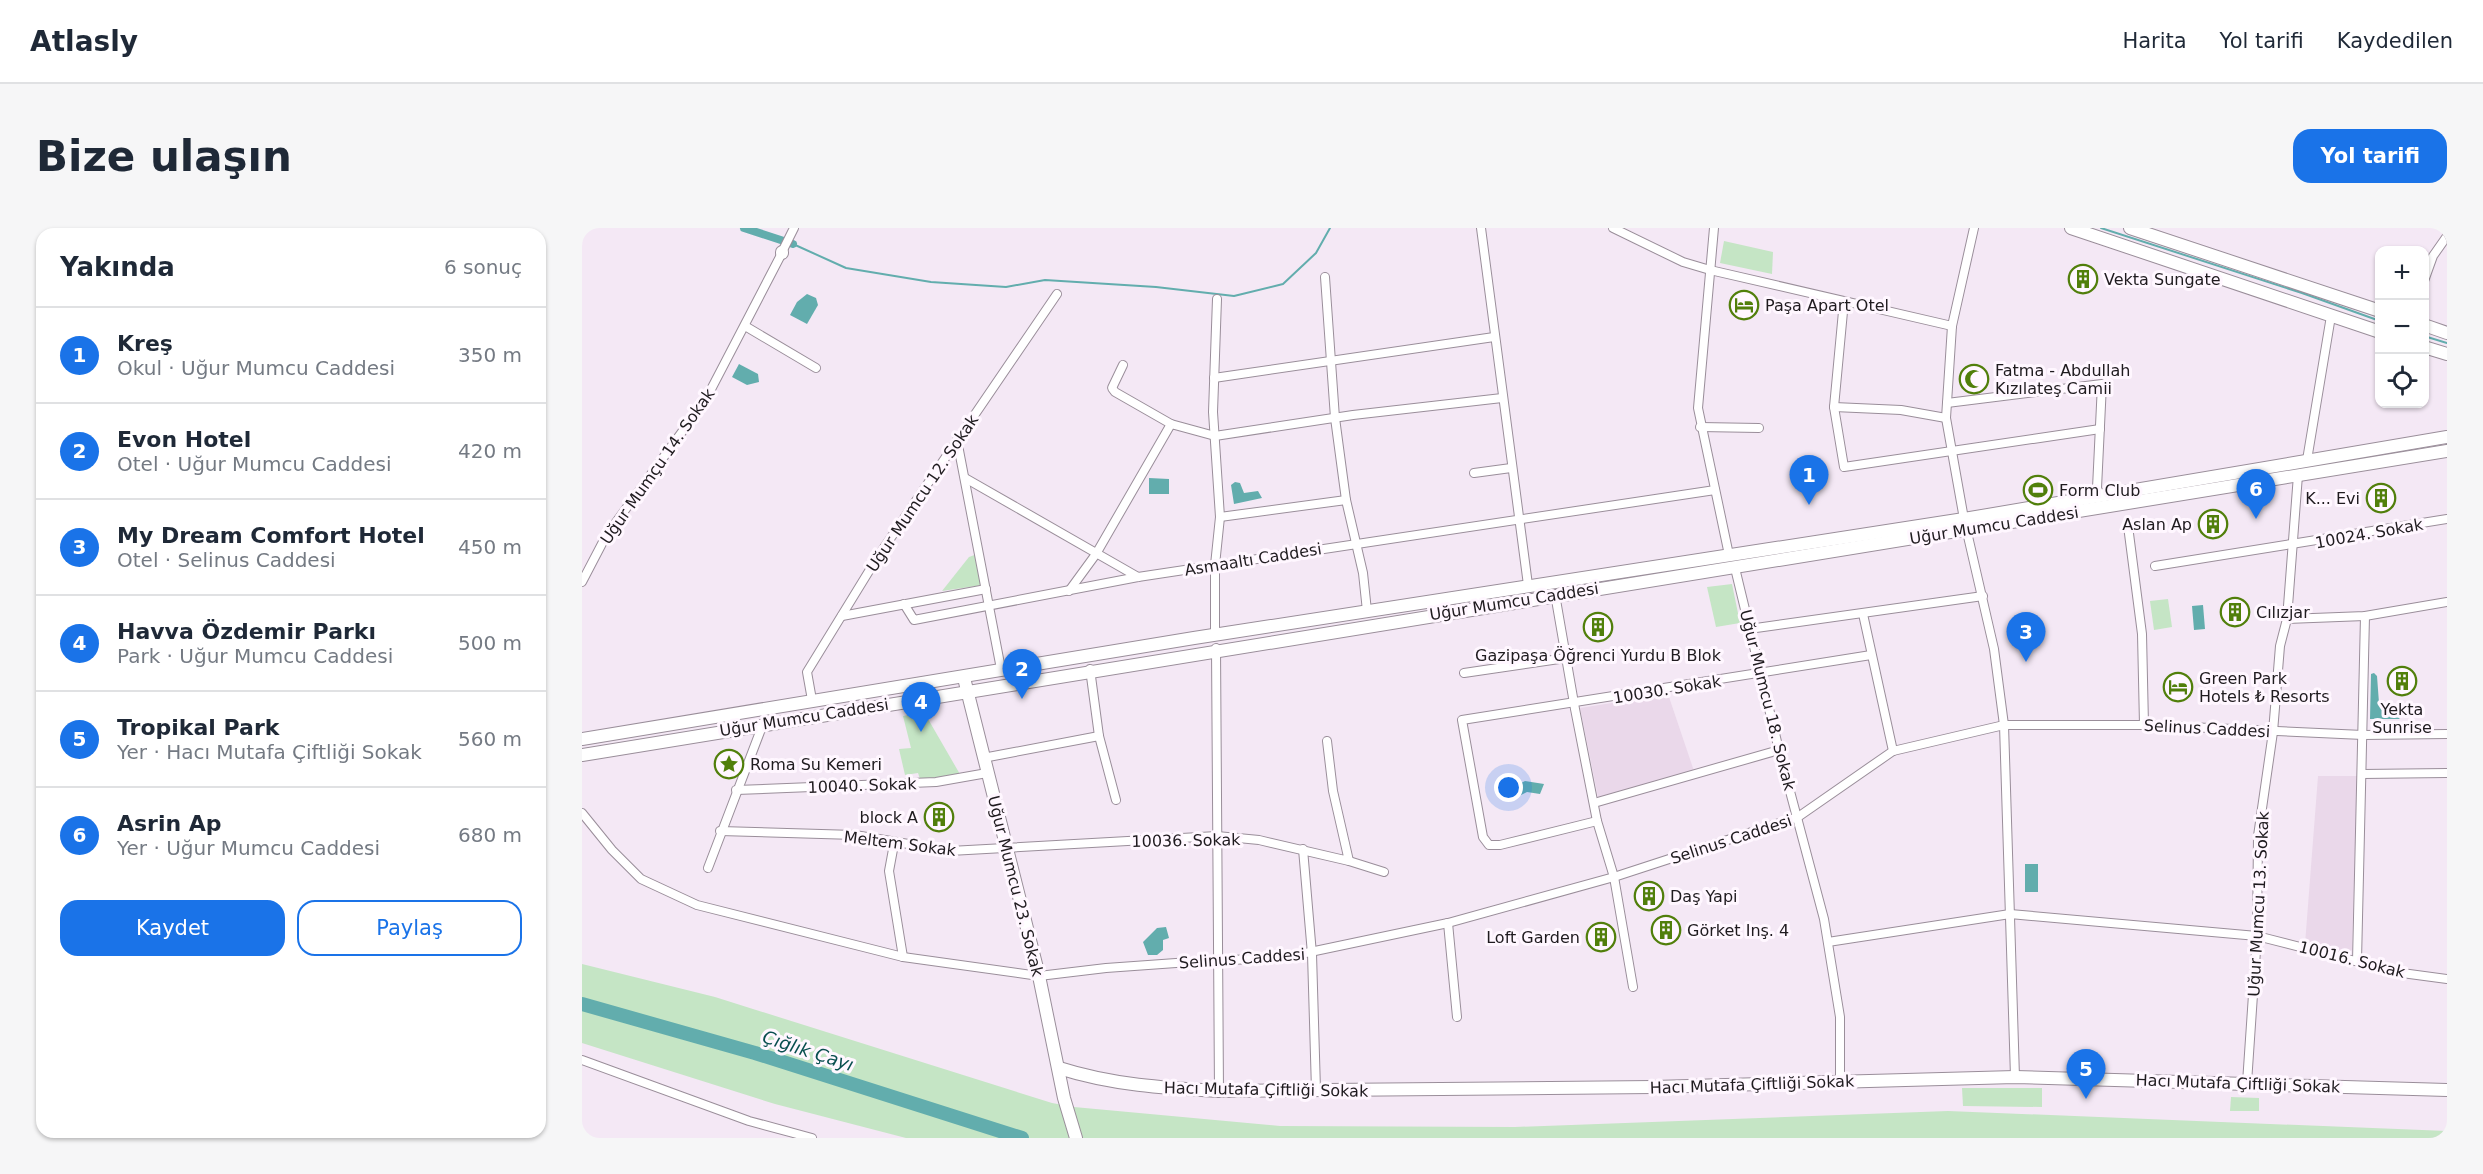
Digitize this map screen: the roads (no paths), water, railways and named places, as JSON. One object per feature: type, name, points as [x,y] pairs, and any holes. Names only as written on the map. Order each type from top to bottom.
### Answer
[{"type":"main road","points":[[2072,228],[2375,331]]},
{"type":"main road","points":[[2130,228],[2375,309]]},
{"type":"main road","points":[[2429,327],[2447,333]]},
{"type":"main road","points":[[2429,349],[2447,354]]},
{"type":"main road","name":"Uğur Mumcu Caddesi","points":[[582,755],[1216,648],[1735,568],[2100,496],[2447,437]]},
{"type":"main road","name":"Uğur Mumcu Caddesi","points":[[582,739],[1215,634],[1527,585],[1729,555],[1965,524],[2447,451]]},
{"type":"main road","points":[[1215,634],[1216,648]]},
{"type":"main road","name":"Uğur Mumcu 23. Sokak","points":[[964,676],[983,758],[1008,848],[1039,976],[1064,1098],[1076,1138]]},
{"type":"main road","name":"Hacı Mutafa Çiftliği Sokak","points":[[1059,1068],[1097,1080],[1160,1088],[1219,1091],[1653,1087],[2015,1077],[2447,1090]]},
{"type":"street","points":[[1481,228],[1527,585]]},
{"type":"street","points":[[1613,228],[1683,262],[1710,270],[1952,326]]},
{"type":"street","points":[[1714,228],[1698,408],[1700,427],[1729,555]]},
{"type":"street","points":[[1974,228],[1952,326],[1946,418],[1965,524],[1983,596],[2004,724],[2015,1077]]},
{"type":"street","name":"Uğur Mumçu 14. Sokak","points":[[582,582],[606,536],[706,399],[792,232]]},
{"type":"street","points":[[2429,267],[2433,256],[2447,237]]},
{"type":"street","points":[[1325,277],[1335,418],[1346,500],[1363,573],[1367,611]]},
{"type":"street","name":"Uğur Mumcu 12. Sokak","points":[[812,700],[807,672],[877,558],[1057,294]]},
{"type":"street","points":[[1215,634],[1215,565],[1220,517],[1214,378],[1217,299]]},
{"type":"street","points":[[1844,301],[1834,407],[1844,467],[2100,429]]},
{"type":"street","points":[[2307,460],[2331,316]]},
{"type":"street","points":[[745,326],[816,368]]},
{"type":"street","points":[[1214,378],[1494,337]]},
{"type":"street","points":[[1123,365],[1112,388],[1115,392],[1171,424],[1215,436],[1335,418],[1502,398]]},
{"type":"street","points":[[1947,403],[2102,384],[2097,488],[2100,496]]},
{"type":"street","points":[[1834,407],[1901,410],[1946,418]]},
{"type":"street","points":[[1069,591],[1096,554],[1171,424]]},
{"type":"street","points":[[1700,427],[1759,428]]},
{"type":"street","points":[[957,440],[1001,669]]},
{"type":"street","points":[[1474,473],[1511,468]]},
{"type":"street","name":"Uğur Mumcu 13. Sokak","points":[[2247,1083],[2257,936],[2258,836],[2273,732],[2280,646],[2287,620],[2298,475]]},
{"type":"street","points":[[965,478],[1138,577]]},
{"type":"street","name":"Asmaaltı Caddesi","points":[[904,604],[914,620],[1138,577],[1715,490]]},
{"type":"street","points":[[1220,517],[1346,500]]},
{"type":"street","name":"10024. Sokak","points":[[2155,566],[2291,546],[2447,519]]},
{"type":"street","points":[[2128,526],[2142,634],[2144,725]]},
{"type":"street","name":"Uğur Mumcu 18. Sokak","points":[[1735,568],[1828,942],[1840,1017],[1840,1081]]},
{"type":"street","points":[[842,616],[986,589]]},
{"type":"street","points":[[1556,594],[1574,704],[1597,821],[1614,877],[1633,987]]},
{"type":"street","points":[[1749,629],[1983,596]]},
{"type":"street","points":[[2287,620],[2365,616],[2447,602]]},
{"type":"street","points":[[1863,614],[1893,751]]},
{"type":"street","points":[[2357,961],[2365,616]]},
{"type":"street","points":[[1216,648],[1219,1091]]},
{"type":"street","name":"10030. Sokak","points":[[1597,821],[1496,846],[1488,845],[1484,837],[1462,720],[1871,655]]},
{"type":"street","points":[[1464,673],[1566,658]]},
{"type":"street","points":[[1090,669],[1099,736],[1116,800]]},
{"type":"street","points":[[708,868],[762,724]]},
{"type":"street","name":"Selinus Caddesi","points":[[582,813],[612,850],[641,879],[697,905],[903,957],[1039,976],[1218,960],[1277,959],[1312,954],[1448,923],[1614,877],[1798,818],[1893,751],[2004,724],[2144,725],[2363,735],[2447,734]]},
{"type":"street","points":[[983,758],[1099,736]]},
{"type":"street","points":[[1327,741],[1333,791],[1349,861]]},
{"type":"street","points":[[1594,803],[1779,750]]},
{"type":"street","points":[[2362,774],[2447,772]]},
{"type":"street","name":"10040. Sokak","points":[[736,790],[936,782],[987,773]]},
{"type":"street","name":"Meltem Sokak","points":[[720,831],[855,835],[894,844],[950,851],[1008,848]]},
{"type":"street","name":"10036. Sokak","points":[[1008,848],[1217,836],[1259,840],[1303,849],[1384,872]]},
{"type":"street","points":[[894,844],[890,871],[903,957]]},
{"type":"street","points":[[1303,849],[1312,954],[1316,1090]]},
{"type":"street","name":"10016. Sokak","points":[[1828,942],[2010,914],[2257,936],[2402,973],[2447,979]]},
{"type":"street","points":[[1448,923],[1457,1017]]},
{"type":"street","points":[[582,1060],[748,1121],[812,1138]]},
{"type":"waterway","points":[[744,228],[793,244]]},
{"type":"waterway","points":[[793,244],[846,268],[931,282],[1006,287],[1045,280],[1156,287],[1234,296],[1283,284],[1316,253],[1330,228]]},
{"type":"waterway","points":[[2101,228],[2302,293],[2375,319]]},
{"type":"waterway","points":[[2429,338],[2447,343]]},
{"type":"waterway","name":"Çığlık Çayı","points":[[582,1004],[755,1053],[1022,1138]]},
{"type":"place","name":"Vekta Sungate","points":[[2083,279]]},
{"type":"place","name":"Paşa Apart Otel","points":[[1744,305]]},
{"type":"place","name":"Fatma - Abdullah Kızılateş Camii","points":[[1974,379]]},
{"type":"place","name":"Form Club","points":[[2038,490]]},
{"type":"place","name":"K... Evi","points":[[2381,498]]},
{"type":"place","name":"Kreş","points":[[1809,505]]},
{"type":"place","name":"Asrin Ap","points":[[2256,519]]},
{"type":"place","name":"Aslan Ap","points":[[2213,524]]},
{"type":"place","name":"Cılızjar","points":[[2235,612]]},
{"type":"place","name":"Gazipaşa Öğrenci Yurdu B Blok","points":[[1598,627]]},
{"type":"place","name":"My Dream Comfort Hotel","points":[[2026,662]]},
{"type":"place","name":"Yekta Sunrise","points":[[2402,681]]},
{"type":"place","name":"Green Park Hotels ₺ Resorts","points":[[2178,687]]},
{"type":"place","name":"Evon Hotel","points":[[1022,699]]},
{"type":"place","name":"Havva Özdemir Parkı","points":[[921,732]]},
{"type":"place","name":"Roma Su Kemeri","points":[[729,764]]},
{"type":"place","name":"block A","points":[[939,817]]},
{"type":"place","name":"Daş Yapi","points":[[1649,896]]},
{"type":"place","name":"Görket Inş. 4","points":[[1666,930]]},
{"type":"place","name":"Loft Garden","points":[[1601,937]]},
{"type":"place","name":"Tropikal Park","points":[[2086,1099]]}]
